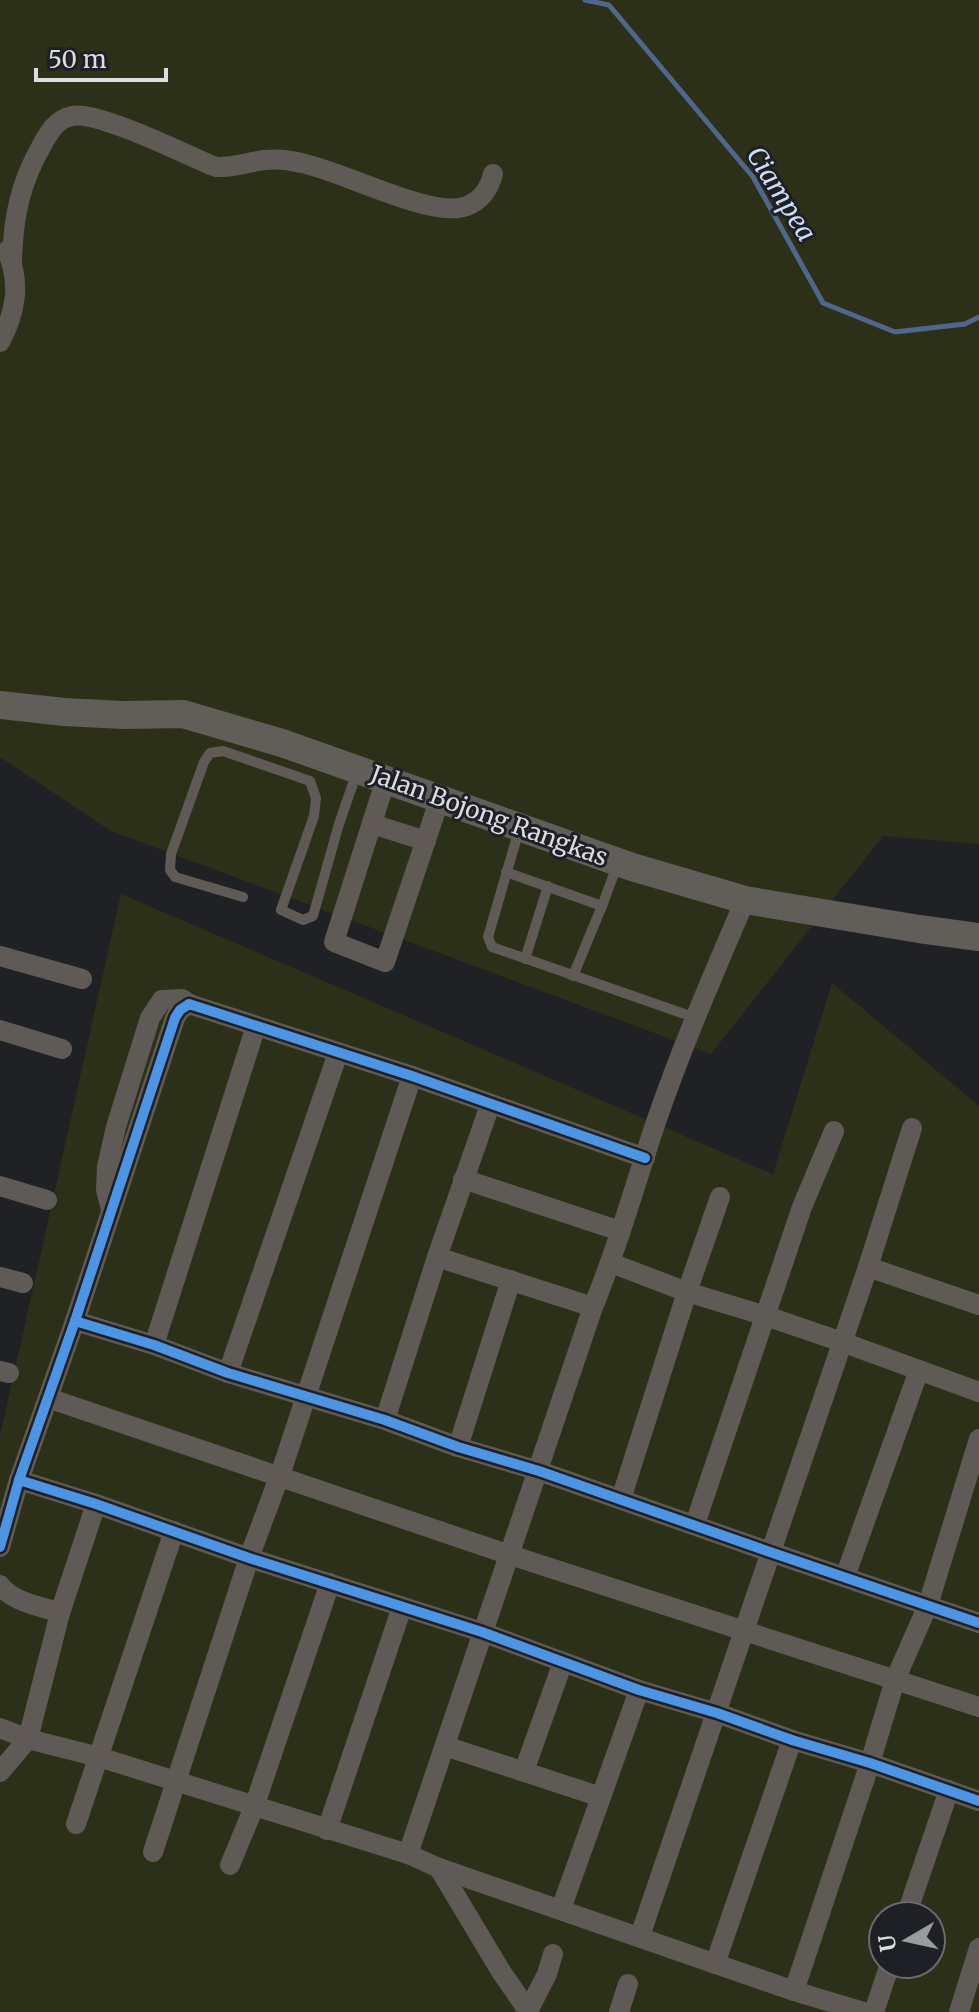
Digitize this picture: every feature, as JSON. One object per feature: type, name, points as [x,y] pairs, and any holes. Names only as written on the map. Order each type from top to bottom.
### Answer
[{"type":"main road","name":"Jalan Bojong Rangkas","points":[[0,705],[64,712],[183,714],[248,731],[619,862],[745,900],[979,937]]},
{"type":"street","points":[[0,342],[14,310],[14,224],[21,190],[29,167],[52,127],[71,116],[104,120],[216,167],[266,160],[298,162],[321,167],[372,188],[430,206],[465,207],[482,197],[493,174]]},
{"type":"street","points":[[0,234],[12,262]]},
{"type":"street","points":[[386,779],[334,942],[385,962],[440,798]]},
{"type":"street","points":[[372,824],[426,841]]},
{"type":"street","points":[[408,1854],[674,1070],[745,900]]},
{"type":"street","points":[[0,956],[82,979]]},
{"type":"street","points":[[0,1547],[19,1480],[175,1018],[189,1004],[412,1076],[645,1158]]},
{"type":"street","points":[[154,1345],[256,1026]]},
{"type":"street","points":[[0,1030],[62,1049]]},
{"type":"street","points":[[228,1373],[338,1053]]},
{"type":"street","points":[[153,1852],[412,1076]]},
{"type":"street","points":[[385,1420],[490,1105]]},
{"type":"street","points":[[640,1936],[868,1267],[912,1128]]},
{"type":"street","points":[[695,1524],[802,1207],[834,1131]]},
{"type":"street","points":[[463,1179],[620,1231]]},
{"type":"street","points":[[0,1186],[47,1200]]},
{"type":"street","points":[[621,1499],[720,1197]]},
{"type":"street","points":[[437,1257],[593,1307]]},
{"type":"street","points":[[611,1263],[979,1392]]},
{"type":"street","points":[[868,1267],[979,1305]]},
{"type":"street","points":[[0,1277],[23,1283]]},
{"type":"street","points":[[458,1447],[511,1280]]},
{"type":"street","points":[[75,1321],[154,1345],[228,1373],[539,1471],[979,1623]]},
{"type":"street","points":[[845,1577],[919,1370]]},
{"type":"street","points":[[48,1398],[278,1478],[979,1707]]},
{"type":"street","points":[[794,1991],[895,1680],[928,1605],[979,1439]]},
{"type":"street","points":[[19,1480],[482,1632],[639,1690],[979,1801]]},
{"type":"street","points":[[0,1772],[28,1739],[60,1613],[96,1504]]},
{"type":"street","points":[[76,1824],[174,1531]]},
{"type":"street","points":[[230,1865],[254,1807],[330,1583]]},
{"type":"street","points":[[0,1585],[14,1597],[60,1613]]},
{"type":"street","points":[[327,1830],[402,1607]]},
{"type":"street","points":[[524,1771],[563,1662]]},
{"type":"street","points":[[561,1909],[639,1690]]},
{"type":"street","points":[[0,1728],[408,1854],[439,1868],[715,1964],[864,2012]]},
{"type":"street","points":[[715,1964],[792,1740]]},
{"type":"street","points":[[445,1746],[601,1797]]},
{"type":"street","points":[[911,1900],[949,1790]]},
{"type":"street","points":[[439,1868],[528,2011],[547,1974],[553,1954]]},
{"type":"street","points":[[959,2012],[979,1948]]},
{"type":"street","points":[[874,2012],[885,1980]]},
{"type":"street","points":[[619,2012],[628,1984]]},
{"type":"lane","points":[[243,897],[175,877],[170,870],[171,854],[210,753],[223,751],[310,781],[316,798],[314,816],[281,910],[303,920],[313,916],[358,769]]},
{"type":"lane","points":[[520,827],[488,937],[492,947],[696,1018]]},
{"type":"lane","points":[[573,976],[619,862]]},
{"type":"lane","points":[[506,872],[602,906]]},
{"type":"lane","points":[[525,959],[548,886]]},
{"type":"green space","points":[[0,0],[979,0],[979,844],[883,836],[711,1054],[111,831],[0,757]]},
{"type":"green space","points":[[121,894],[773,1174],[832,983],[979,1106],[979,2012],[0,2012],[0,1436]]},
{"type":"waterway","name":"Ciampea","points":[[585,0],[609,5],[753,177],[823,303],[895,332],[965,324],[979,317]]},
{"type":"cycle path","points":[[0,1547],[19,1480],[175,1018],[189,1004],[412,1076],[645,1158]]},
{"type":"cycle path","points":[[75,1321],[154,1345],[228,1373],[539,1471],[979,1623]]},
{"type":"cycle path","points":[[19,1480],[482,1632],[639,1690],[979,1801]]}]
